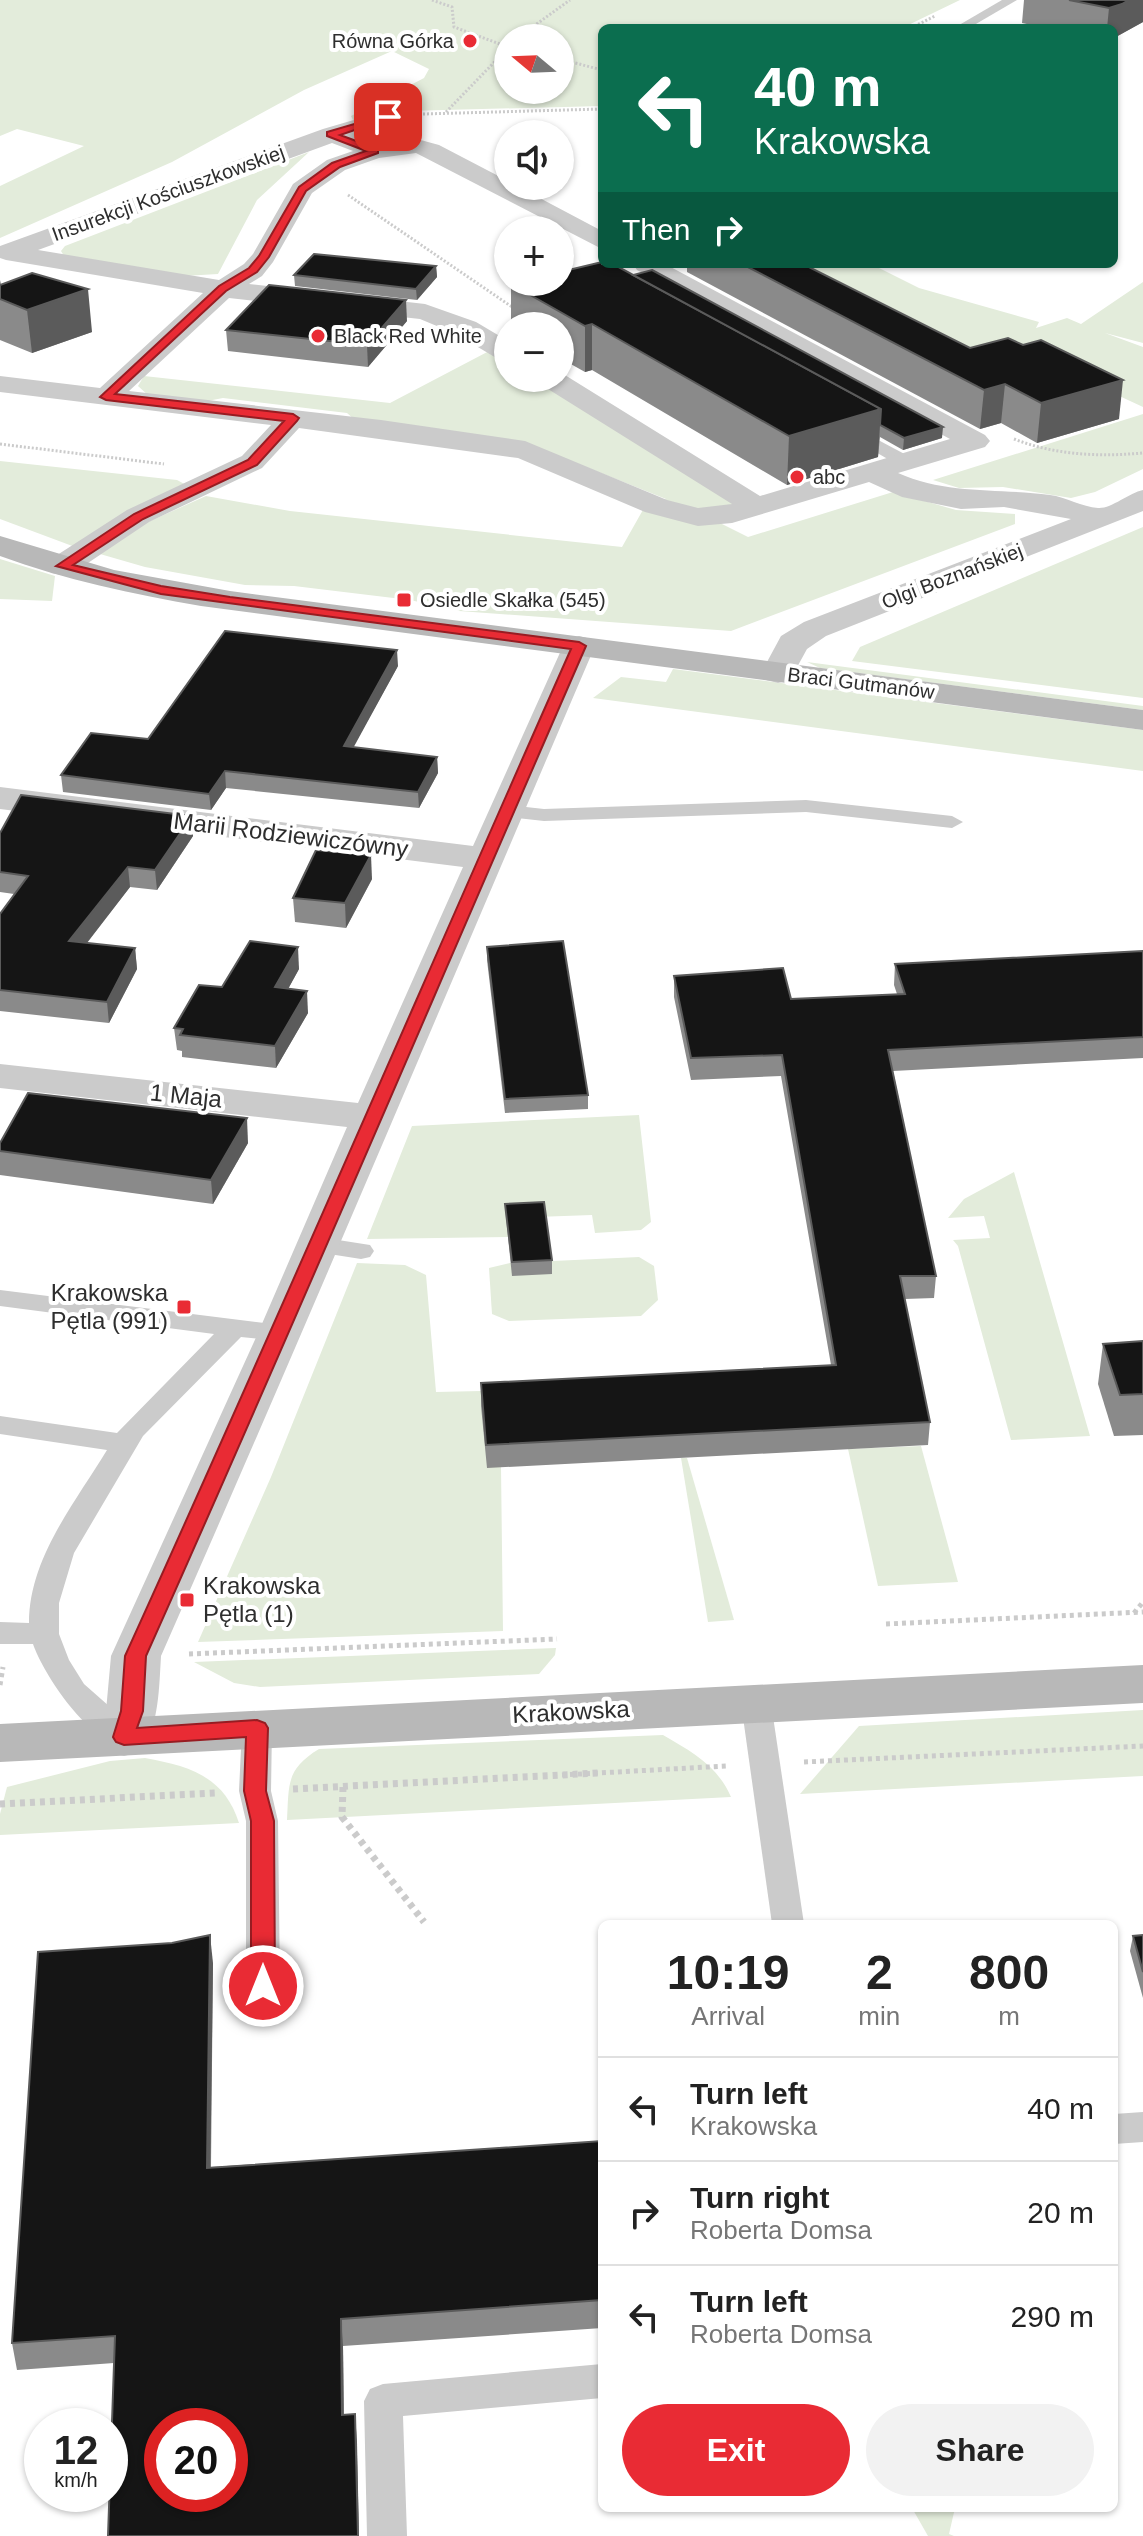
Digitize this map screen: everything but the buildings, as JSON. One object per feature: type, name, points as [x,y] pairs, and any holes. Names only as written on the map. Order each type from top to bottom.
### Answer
[{"type":"street","name":"Insurekcji Kościuszkowskiej","points":[[3,253],[331,134],[388,117]]},
{"type":"street","points":[[331,134],[375,151],[417,146],[431,150],[598,239]]},
{"type":"street","name":"Insurekcji Kościuszkowskiej","points":[[106,397],[223,289],[253,270],[264,257],[302,189],[336,165],[375,151]]},
{"type":"street","name":"Insurekcji Kościuszkowskiej","points":[[3,253],[223,289],[425,312],[466,328],[494,345]]},
{"type":"street","points":[[653,268],[975,441]]},
{"type":"street","points":[[0,384],[293,418],[525,450],[656,506],[698,517],[721,517],[975,441]]},
{"type":"street","points":[[573,392],[756,506]]},
{"type":"street","points":[[62,566],[138,516],[252,462],[293,418]]},
{"type":"street","points":[[870,472],[913,491],[961,500],[1004,498],[1056,505],[1101,519]]},
{"type":"street","name":"Olgi Boznańskiej","points":[[778,673],[793,643],[815,629],[1101,519],[1143,499]]},
{"type":"street","name":"Braci Gutmanów","points":[[0,545],[62,566],[202,597],[1143,720]]},
{"type":"street","points":[[124,1737],[132,1711],[136,1656],[258,1331],[319,1245],[579,646]]},
{"type":"street","name":"Marii Rodziewiczówny","points":[[0,798],[486,859]]},
{"type":"street","name":"1 Maja","points":[[0,1076],[372,1117]]},
{"type":"street","name":"Krakowska","points":[[0,1743],[1143,1684]]},
{"type":"lane","points":[[967,24],[1011,0]]},
{"type":"lane","points":[[839,424],[906,462]]},
{"type":"lane","points":[[507,811],[544,815],[806,806],[952,822]]},
{"type":"lane","points":[[319,1245],[361,1251]]},
{"type":"lane","points":[[0,1298],[258,1331]]},
{"type":"lane","points":[[124,1737],[73,1692],[54,1661],[44,1634],[44,1603],[59,1553],[133,1430],[258,1331]]},
{"type":"lane","points":[[0,1425],[125,1443]]},
{"type":"lane","points":[[0,1633],[44,1634]]},
{"type":"lane","points":[[756,1703],[787,1920]]},
{"type":"lane","points":[[257,1728],[255,1791],[262,1821],[263,1986]]},
{"type":"lane","points":[[1118,2129],[1143,2127]]},
{"type":"lane","points":[[387,2536],[383,2401],[598,2381]]},
{"type":"path","points":[[432,0],[452,7],[454,27],[494,42]]},
{"type":"path","points":[[537,24],[570,0]]},
{"type":"path","points":[[494,62],[446,113],[598,109]]},
{"type":"path","points":[[574,63],[598,69]]},
{"type":"path","points":[[344,191],[519,312],[466,328]]},
{"type":"path","points":[[975,441],[1004,434],[1030,446],[1114,456],[1143,453]]},
{"type":"path","points":[[1134,1613],[1143,1602]]},
{"type":"path","points":[[886,1624],[1143,1612]]},
{"type":"path","points":[[199,1654],[557,1639]]},
{"type":"path","points":[[0,1804],[343,1787],[342,1817],[424,1922]]},
{"type":"green space","points":[[0,0],[960,0],[910,24],[598,24],[598,106],[406,111],[353,120],[351,116],[424,78],[429,69],[392,51],[304,90],[172,162],[0,238],[0,186],[84,146],[17,129],[0,136]]},
{"type":"green space","points":[[309,152],[257,200],[218,274],[184,276],[64,256],[61,251],[65,246]]},
{"type":"green space","points":[[778,268],[879,268],[919,288],[1039,322],[1036,328],[1067,318],[1081,324],[1143,282],[1143,343],[1105,333],[1143,347],[1143,407],[1044,361],[996,377]]},
{"type":"green space","points":[[491,350],[494,352],[494,392],[560,392],[739,502],[702,514],[748,537],[893,492],[956,510],[1015,514],[1015,524],[731,631],[459,611],[410,600],[294,586],[245,585],[145,567],[100,554],[137,527],[206,496],[290,511],[622,547],[644,508],[666,499],[536,447],[355,420],[347,413],[223,398],[197,403],[149,396],[138,386],[144,376],[390,403]]},
{"type":"green space","points":[[1143,414],[1143,469],[1095,492],[1071,498],[1003,487],[959,488],[933,480]]},
{"type":"green space","points":[[0,461],[177,480],[190,487],[75,547],[0,519]]},
{"type":"green space","points":[[1143,527],[1143,698],[852,661],[860,647]]},
{"type":"green space","points":[[0,559],[55,576],[52,601],[0,599]]},
{"type":"green space","points":[[807,662],[1143,706],[1143,710],[820,668]]},
{"type":"green space","points":[[673,669],[1143,730],[1143,771],[593,698],[621,677],[666,682]]},
{"type":"green space","points":[[639,1115],[651,1222],[641,1230],[595,1233],[592,1215],[506,1218],[508,1237],[367,1239],[412,1126]]},
{"type":"green space","points":[[1014,1172],[1090,1436],[1011,1440],[958,1246],[953,1240],[990,1238],[984,1216],[948,1218],[964,1199]]},
{"type":"green space","points":[[639,1257],[654,1266],[658,1300],[641,1316],[509,1321],[492,1314],[489,1268],[510,1263]]},
{"type":"green space","points":[[357,1263],[405,1265],[426,1275],[436,1392],[481,1391],[501,1467],[503,1631],[198,1642],[271,1477]]},
{"type":"green space","points":[[921,1446],[958,1582],[878,1586],[848,1449]]},
{"type":"green space","points":[[681,1458],[687,1458],[734,1620],[708,1622]]},
{"type":"green space","points":[[556,1648],[555,1655],[539,1674],[260,1687],[234,1683],[194,1662]]},
{"type":"green space","points":[[1143,1710],[1143,1776],[800,1794],[859,1726]]},
{"type":"green space","points":[[663,1735],[711,1768],[731,1797],[287,1820],[291,1778],[300,1763],[319,1749]]},
{"type":"green space","points":[[145,1758],[176,1765],[203,1776],[224,1794],[239,1823],[0,1835],[0,1814],[7,1787],[110,1761]]},
{"type":"green space","points":[[914,2512],[954,2512],[949,2534],[954,2536],[928,2536]]},
{"type":"place","name":"Równa Górka","points":[[470,41]]},
{"type":"place","name":"Black Red White","points":[[318,336]]},
{"type":"place","name":"abc","points":[[797,477]]},
{"type":"place","name":"Osiedle Skałka (545)","points":[[404,600]]},
{"type":"place","name":"Krakowska Pętla (991)","points":[[184,1307]]},
{"type":"place","name":"Krakowska Pętla (1)","points":[[187,1600]]},
{"type":"route","points":[[263,1986],[262,1821],[255,1791],[257,1728],[124,1737],[132,1711],[136,1656],[281,1333],[372,1117],[579,646],[230,601],[161,590],[62,566],[138,516],[252,462],[293,418],[106,397],[223,289],[253,270],[264,257],[302,189],[336,165],[375,151],[331,134],[388,117]]}]
